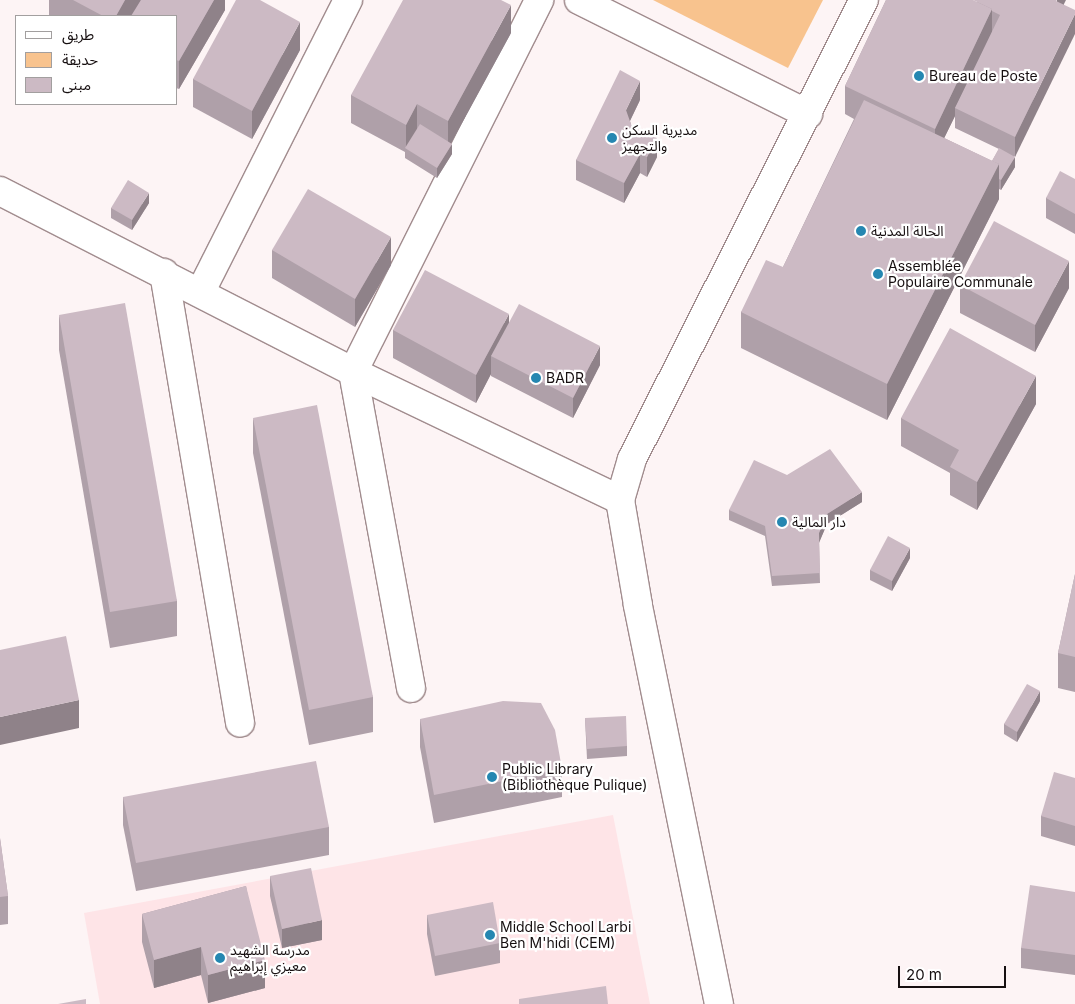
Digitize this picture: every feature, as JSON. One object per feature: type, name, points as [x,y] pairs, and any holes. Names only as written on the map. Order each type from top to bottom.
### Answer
[{"type":"street","points":[[201,291],[348,0]]},
{"type":"street","points":[[411,688],[353,372],[539,0]]},
{"type":"street","points":[[579,0],[808,114]]},
{"type":"street","points":[[718,1004],[640,614],[620,500],[632,459],[864,0]]},
{"type":"street","points":[[0,191],[201,291],[353,372],[620,500]]},
{"type":"street","points":[[164,273],[240,723]]},
{"type":"shaded area","name":"Middle School Larbi Ben M'hidi (CEM)","points":[[613,815],[650,1004],[100,1004],[84,913]]},
{"type":"green space","points":[[653,0],[823,0],[788,68]]},
{"type":"building","points":[[73,0],[125,0],[117,15],[101,15]]},
{"type":"building","points":[[141,0],[214,0],[179,61],[178,15],[132,15]]},
{"type":"building","points":[[236,0],[260,0],[300,22],[252,111],[193,79]]},
{"type":"building","points":[[403,0],[501,0],[511,5],[448,121],[417,104],[406,125],[351,95]]},
{"type":"building","name":"Bureau de Poste","points":[[886,0],[973,0],[992,9],[935,129],[845,86]]},
{"type":"building","points":[[973,0],[1057,0],[1075,10],[1075,14],[1015,137],[955,108],[1000,15]]},
{"type":"building","name":"مديرية السكن والتجهيز","points":[[620,70],[640,81],[626,110],[632,127],[657,138],[647,157],[640,154],[624,183],[576,160]]},
{"type":"building","name":"Assemblée Populaire Communale","points":[[864,100],[999,164],[887,384],[741,312],[766,260],[783,267]]},
{"type":"building","points":[[420,124],[452,144],[437,168],[405,148]]},
{"type":"building","points":[[999,148],[1015,157],[1001,180],[999,179],[999,164],[992,161]]},
{"type":"building","points":[[1060,171],[1075,179],[1075,214],[1046,198]]},
{"type":"building","points":[[128,180],[149,193],[132,220],[111,208]]},
{"type":"building","points":[[308,189],[391,237],[355,299],[272,250]]},
{"type":"building","points":[[994,221],[1069,261],[1035,325],[960,285]]},
{"type":"building","points":[[425,270],[509,314],[476,375],[393,330]]},
{"type":"building","points":[[125,303],[177,601],[110,612],[59,315]]},
{"type":"building","points":[[519,304],[600,346],[573,398],[491,356]]},
{"type":"building","points":[[950,328],[1036,376],[977,482],[950,467],[959,450],[901,418]]},
{"type":"building","points":[[317,405],[373,697],[309,710],[253,418]]},
{"type":"building","name":"دار المالية","points":[[830,449],[862,492],[827,514],[819,533],[820,573],[772,576],[765,526],[729,510],[754,460],[787,475]]},
{"type":"building","points":[[888,536],[910,548],[892,581],[870,570]]},
{"type":"building","points":[[1075,574],[1075,657],[1058,653]]},
{"type":"building","points":[[66,636],[79,700],[0,717],[0,650]]},
{"type":"building","points":[[1027,684],[1040,691],[1017,732],[1004,724]]},
{"type":"building","name":"Public Library (Bibliothèque Pulique)","points":[[503,701],[541,703],[555,730],[562,769],[434,795],[420,719]]},
{"type":"building","points":[[626,716],[627,746],[587,749],[585,718]]},
{"type":"building","points":[[316,761],[329,827],[136,863],[123,797]]},
{"type":"building","points":[[1054,772],[1075,778],[1075,826],[1041,816]]},
{"type":"building","points":[[0,838],[8,896],[0,897]]},
{"type":"building","points":[[311,868],[322,920],[282,929],[270,876]]},
{"type":"building","points":[[1030,885],[1075,892],[1075,955],[1021,948]]},
{"type":"building","points":[[246,886],[265,960],[208,975],[201,947],[154,960],[142,914]]},
{"type":"building","points":[[493,902],[500,943],[435,956],[427,915]]},
{"type":"building","points":[[606,986],[608,1004],[519,1004],[519,999]]},
{"type":"building","points":[[86,999],[86,1004],[58,1004]]},
{"type":"place","name":"Bureau de Poste","points":[[919,76]]},
{"type":"place","name":"مديرية السكن والتجهيز","points":[[612,138]]},
{"type":"place","name":"الحالة المدنية","points":[[861,231]]},
{"type":"place","name":"Assemblée Populaire Communale","points":[[878,274]]},
{"type":"place","name":"BADR","points":[[536,378]]},
{"type":"place","name":"دار المالية","points":[[782,522]]},
{"type":"place","name":"Public Library (Bibliothèque Pulique)","points":[[492,777]]},
{"type":"place","name":"Middle School Larbi Ben M'hidi (CEM)","points":[[490,935]]},
{"type":"place","name":"مدرسة الشهيد معيزي إبراهيم","points":[[220,958]]}]
